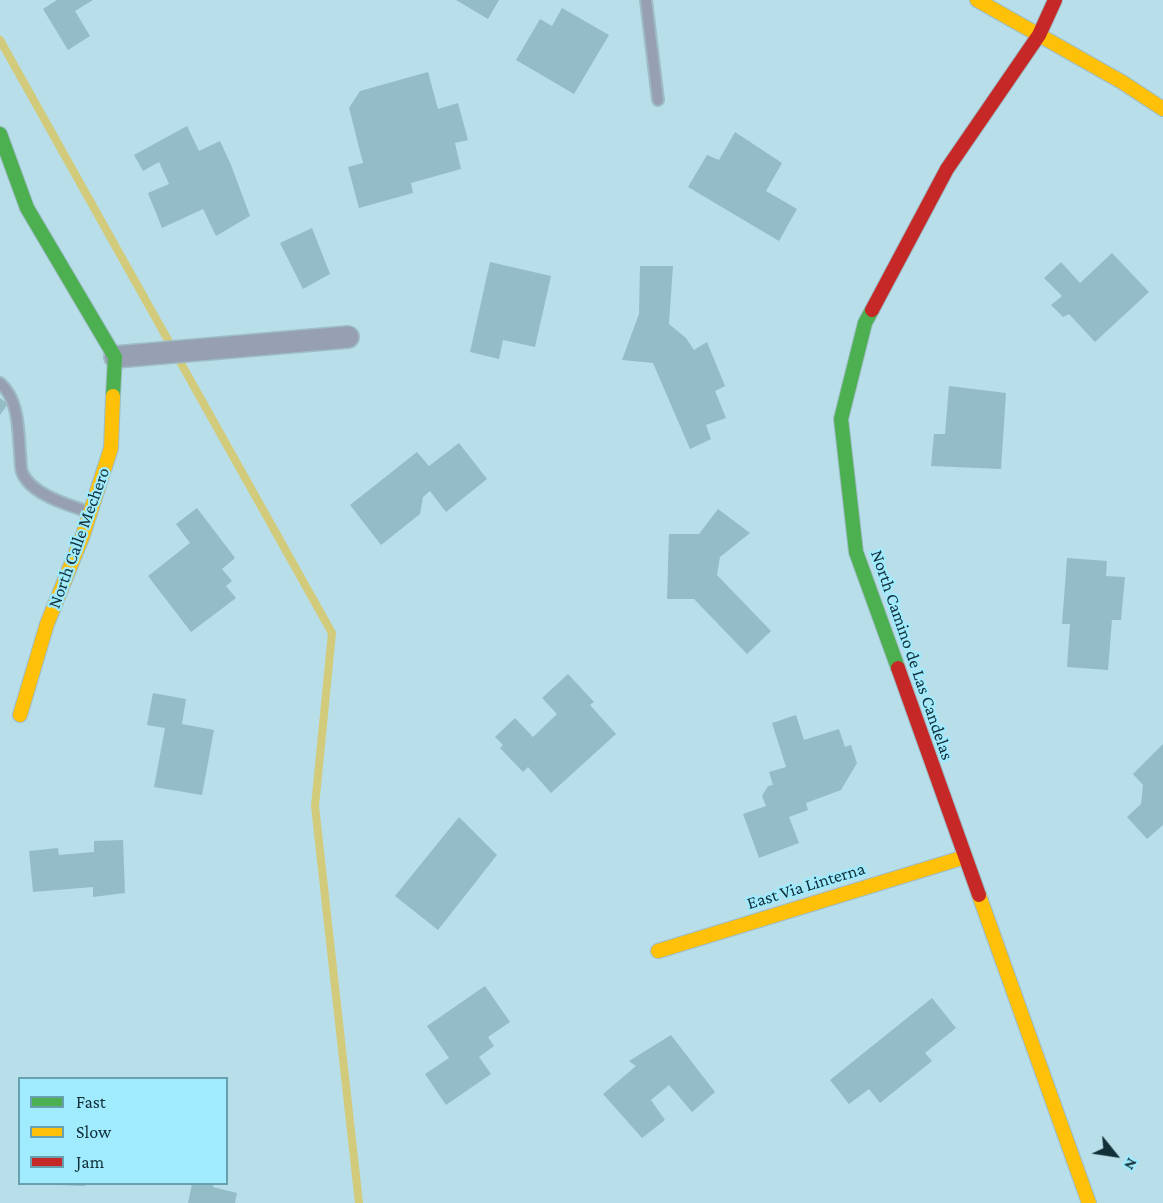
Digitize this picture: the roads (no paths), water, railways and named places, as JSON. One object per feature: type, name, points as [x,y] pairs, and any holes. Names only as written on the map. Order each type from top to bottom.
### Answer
[{"type":"street","points":[[977,0],[1122,82],[1163,109]]},
{"type":"street","name":"North Camino de Las Candelas","points":[[1055,0],[1039,35],[947,169],[865,323],[841,419],[855,552],[1089,1203]]},
{"type":"street","points":[[0,134],[11,177],[27,208],[116,357],[348,337]]},
{"type":"street","name":"North Calle Mechero","points":[[20,715],[47,624],[90,512],[111,448],[116,357]]},
{"type":"street","name":"East Via Linterna","points":[[658,951],[965,857]]},
{"type":"lane","points":[[646,0],[658,100]]},
{"type":"lane","points":[[0,383],[15,404],[22,472],[32,485],[50,498],[90,512]]},
{"type":"waterway","points":[[0,40],[332,633],[315,806],[359,1203]]}]
